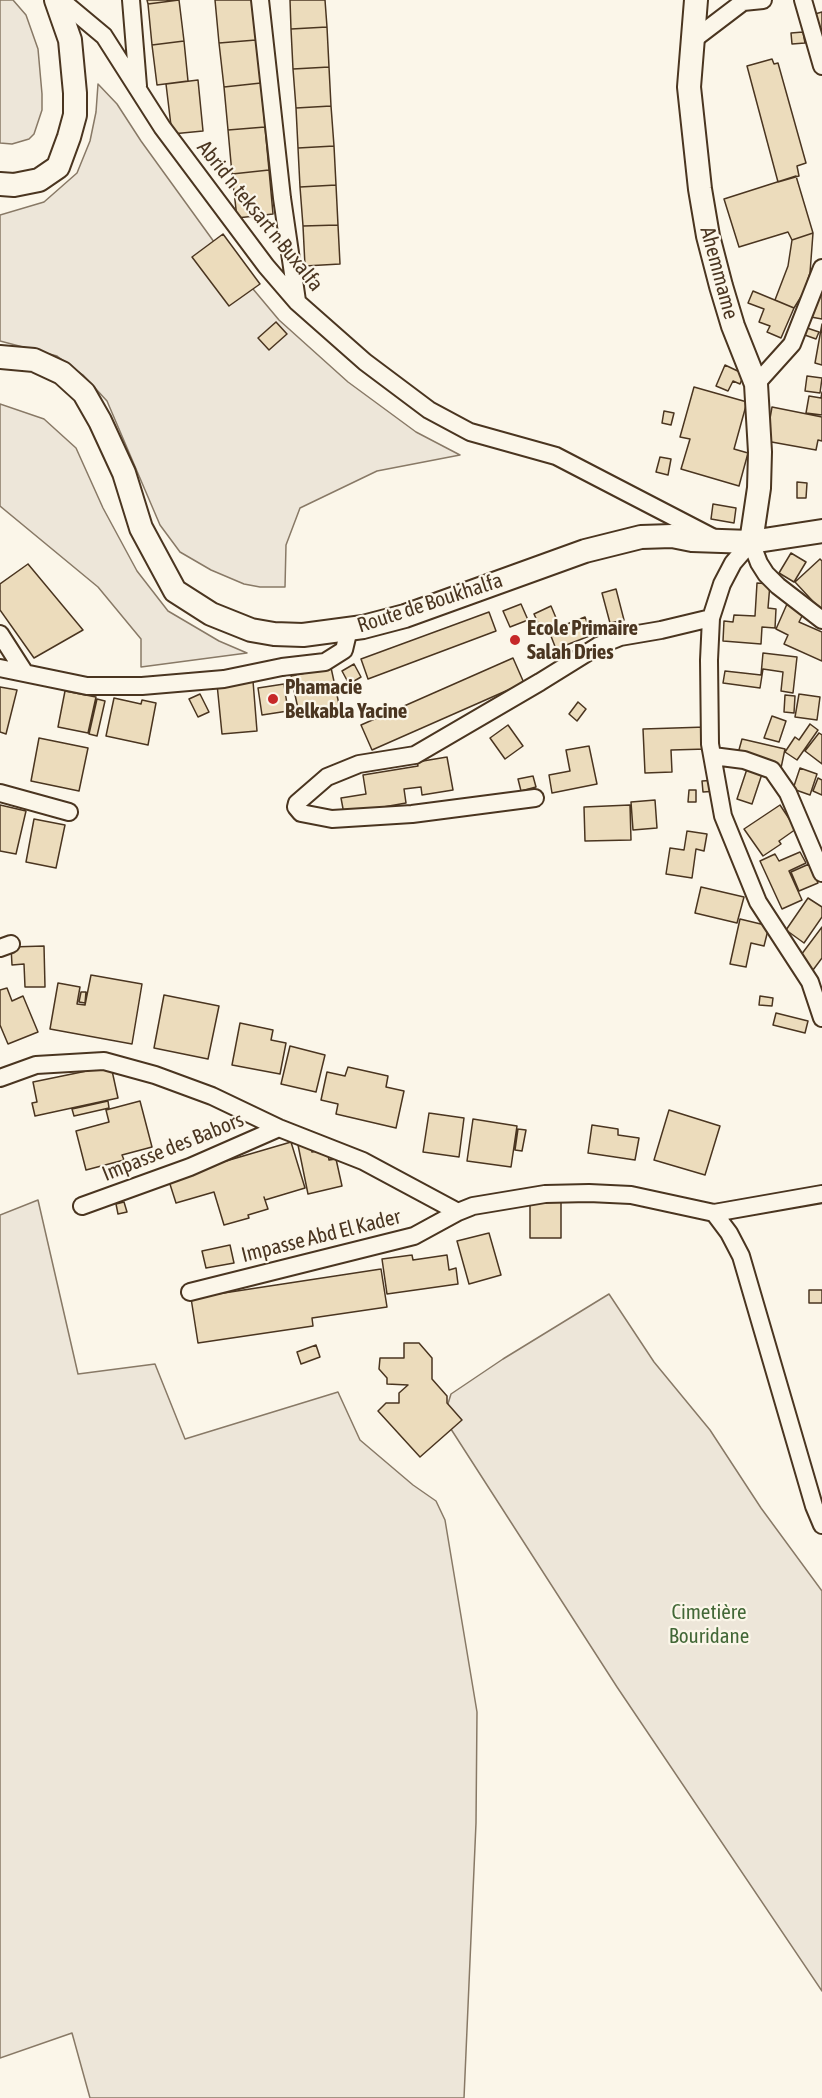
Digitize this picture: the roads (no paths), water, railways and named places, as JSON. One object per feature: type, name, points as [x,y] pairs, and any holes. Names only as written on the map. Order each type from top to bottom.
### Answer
[{"type":"main road","points":[[0,184],[14,185],[39,180],[58,167],[69,137],[75,115],[75,93],[70,40],[58,0]]},
{"type":"main road","name":"Ahemmame","points":[[696,0],[689,87],[700,189],[708,236],[734,326],[756,384],[760,452],[759,488],[751,542]]},
{"type":"main road","name":"Route de Boukhalfa","points":[[0,357],[34,360],[62,373],[84,393],[124,473],[141,528],[176,591],[211,614],[251,630],[303,635],[349,629],[405,616],[505,578],[609,544],[641,537],[672,536],[692,540],[751,542],[822,531]]},
{"type":"street","name":"Abrid n teksart n Buxalfa","points":[[58,0],[104,36],[162,127],[238,231],[297,302],[365,362],[429,410],[470,432],[556,456],[722,542]]},
{"type":"street","points":[[131,0],[138,90]]},
{"type":"street","points":[[260,0],[282,198],[297,302]]},
{"type":"street","points":[[693,40],[743,2],[763,0]]},
{"type":"street","points":[[803,0],[822,66]]},
{"type":"street","points":[[756,384],[792,344],[822,268]]},
{"type":"street","points":[[822,620],[766,574],[751,542],[733,563],[722,584],[711,618],[708,660],[710,744],[723,816],[758,902],[816,984],[822,1018]]},
{"type":"street","points":[[535,798],[412,814],[333,819],[301,813],[296,807],[297,803],[327,777],[359,764],[415,755],[598,646],[620,637],[711,618]]},
{"type":"street","points":[[0,668],[87,686],[142,686],[224,679],[282,667],[325,662],[344,650],[349,629]]},
{"type":"street","points":[[0,634],[25,673]]},
{"type":"street","points":[[713,756],[744,760],[772,770],[788,793],[822,873]]},
{"type":"street","points":[[0,793],[69,812]]},
{"type":"street","points":[[0,1078],[36,1065],[104,1061],[155,1075],[212,1096],[279,1128],[363,1161],[458,1212]]},
{"type":"street","name":"Impasse des Babors","points":[[82,1206],[190,1167],[279,1128]]},
{"type":"street","name":"Impasse Abd El Kader","points":[[190,1292],[414,1236],[473,1206],[545,1194],[631,1195],[714,1213]]},
{"type":"street","points":[[822,1194],[714,1213],[729,1233],[741,1256],[814,1506],[822,1525]]},
{"type":"place","name":"Ecole Primaire Salah Dries","points":[[515,640]]},
{"type":"place","name":"Phamacie Belkabla Yacine","points":[[273,699]]},
{"type":"park label","name":"Cimetière Bouridane","points":[[709,1624]]}]
